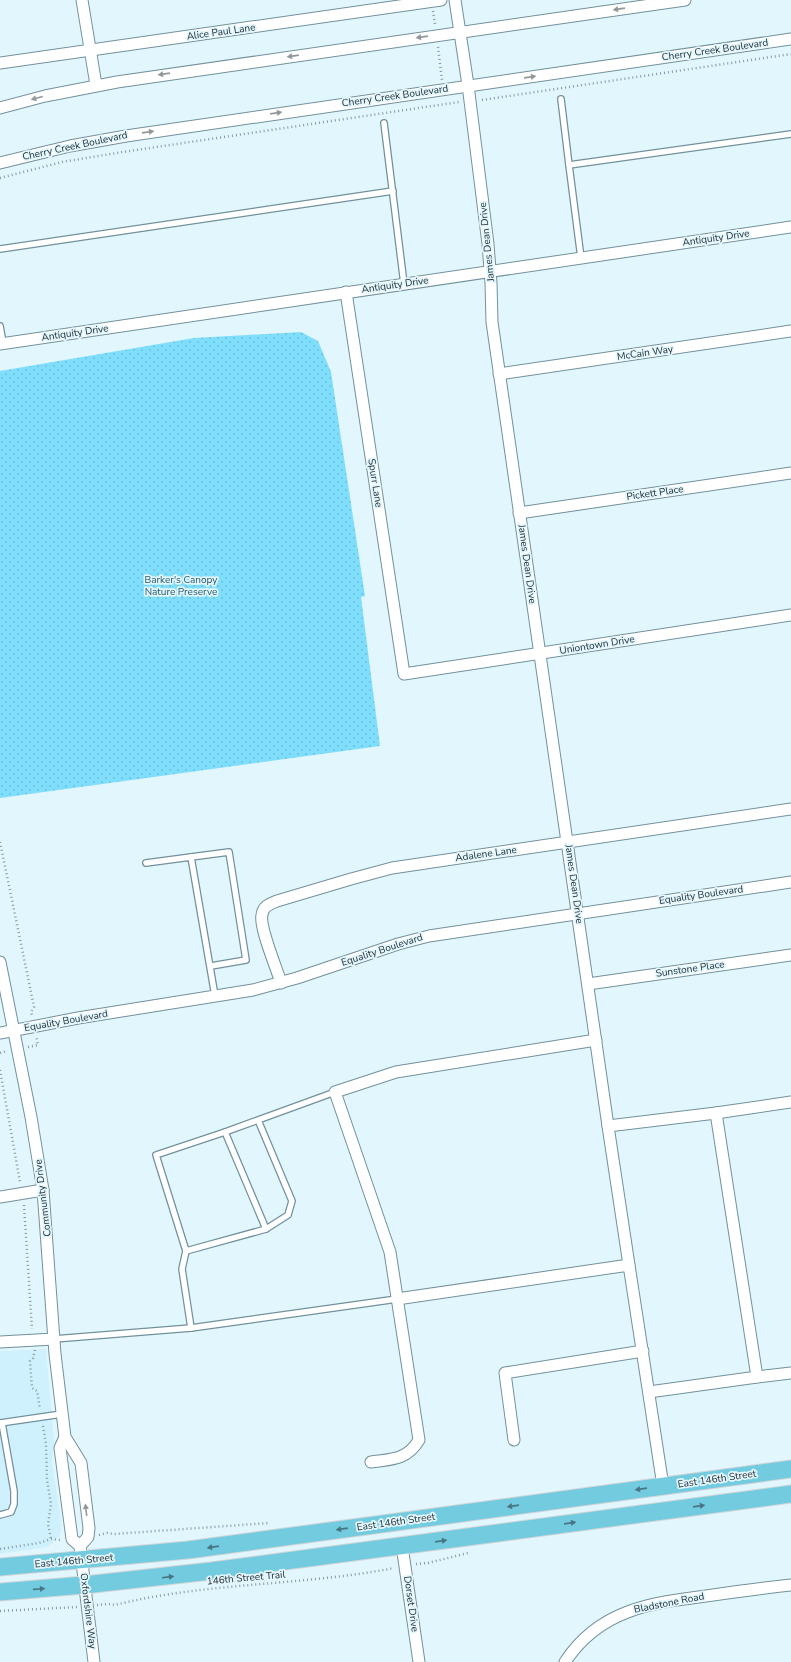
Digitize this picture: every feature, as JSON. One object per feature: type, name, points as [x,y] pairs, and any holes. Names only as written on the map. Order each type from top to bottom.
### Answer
[{"type":"main road","name":"East 146th Street","points":[[0,1567],[81,1553],[188,1550],[791,1469]]},
{"type":"main road","points":[[0,1592],[165,1577],[791,1494]]},
{"type":"street","points":[[82,0],[89,51],[96,85]]},
{"type":"street","name":"James Dean Drive","points":[[456,0],[491,271],[492,322],[499,374],[608,1126],[663,1486]]},
{"type":"street","points":[[0,108],[96,85],[685,0]]},
{"type":"street","name":"Alice Paul Lane","points":[[0,63],[436,1]]},
{"type":"street","name":"Cherry Creek Boulevard","points":[[0,163],[70,146],[126,136],[444,88],[468,86],[791,39]]},
{"type":"street","name":"Antiquity Drive","points":[[1,344],[791,227]]},
{"type":"street","name":"Spurr Lane","points":[[346,292],[404,674]]},
{"type":"street","name":"McCain Way","points":[[499,374],[791,331]]},
{"type":"street","name":"Pickett Place","points":[[520,513],[791,473]]},
{"type":"street","name":"Uniontown Drive","points":[[404,674],[791,615]]},
{"type":"street","name":"Adalene Lane","points":[[281,983],[263,930],[262,915],[267,905],[303,892],[392,868],[791,809]]},
{"type":"street","name":"Equality Boulevard","points":[[0,1033],[78,1018],[253,990],[281,983],[398,944],[428,936],[791,882]]},
{"type":"street","name":"Sunstone Place","points":[[588,984],[791,955]]},
{"type":"street","name":"Community Drive","points":[[0,962],[44,1190],[54,1339],[65,1437],[81,1463],[89,1528],[88,1537],[81,1553]]},
{"type":"street","points":[[371,1462],[403,1457],[414,1449],[419,1440],[390,1252],[335,1092],[396,1072],[596,1040]]},
{"type":"street","points":[[608,1126],[791,1102]]},
{"type":"street","points":[[716,1113],[757,1377]]},
{"type":"street","points":[[0,1197],[44,1190]]},
{"type":"street","points":[[397,1299],[629,1265]]},
{"type":"street","points":[[0,1342],[54,1339]]},
{"type":"street","points":[[514,1440],[505,1373],[643,1351]]},
{"type":"street","points":[[649,1392],[791,1372]]},
{"type":"street","name":"Community Drive","points":[[65,1437],[60,1448],[72,1539],[81,1553]]},
{"type":"street","name":"Dorset Drive","points":[[402,1546],[419,1662]]},
{"type":"street","name":"Oxfordshire Way","points":[[81,1553],[94,1662]]},
{"type":"street","name":"Bladstone Road","points":[[565,1662],[574,1649],[598,1627],[632,1609],[681,1599],[791,1585]]},
{"type":"lane","points":[[561,98],[581,258]]},
{"type":"lane","points":[[384,123],[404,284]]},
{"type":"lane","points":[[569,165],[791,134]]},
{"type":"lane","points":[[0,249],[392,191]]},
{"type":"lane","points":[[0,326],[1,344]]},
{"type":"lane","points":[[146,864],[229,852],[246,960],[210,966]]},
{"type":"lane","points":[[191,857],[215,996]]},
{"type":"lane","points":[[191,1328],[182,1269],[186,1251],[156,1155],[225,1132],[335,1092]]},
{"type":"lane","points":[[186,1251],[266,1229],[288,1215],[292,1201],[258,1120]]},
{"type":"lane","points":[[225,1132],[266,1229]]},
{"type":"lane","points":[[54,1339],[191,1328],[397,1299]]},
{"type":"lane","points":[[0,1515],[11,1512],[14,1504],[14,1491],[1,1423],[62,1414]]},
{"type":"path","points":[[0,178],[62,162],[446,104],[436,35],[436,1]]},
{"type":"path","points":[[494,98],[791,54]]},
{"type":"path","points":[[0,842],[34,1007],[31,1012],[38,1045],[0,1052]]},
{"type":"path","points":[[0,1070],[22,1193],[35,1354],[30,1361],[32,1388],[38,1391],[47,1452],[46,1480],[51,1504],[48,1524],[51,1539]]},
{"type":"path","points":[[0,1549],[39,1543],[51,1539],[58,1540]]},
{"type":"path","name":"146th Street Trail","points":[[108,1604],[115,1605],[178,1593],[387,1570]]},
{"type":"path","points":[[0,1611],[65,1608]]},
{"type":"shaded area","points":[[46,1349],[54,1440],[52,1462],[62,1525],[60,1536],[48,1547],[0,1554],[0,1351]]},
{"type":"green space","name":"Barker's Canopy Nature Preserve","points":[[301,332],[318,341],[331,372],[365,596],[361,597],[380,746],[0,798],[0,371],[194,338]]}]
